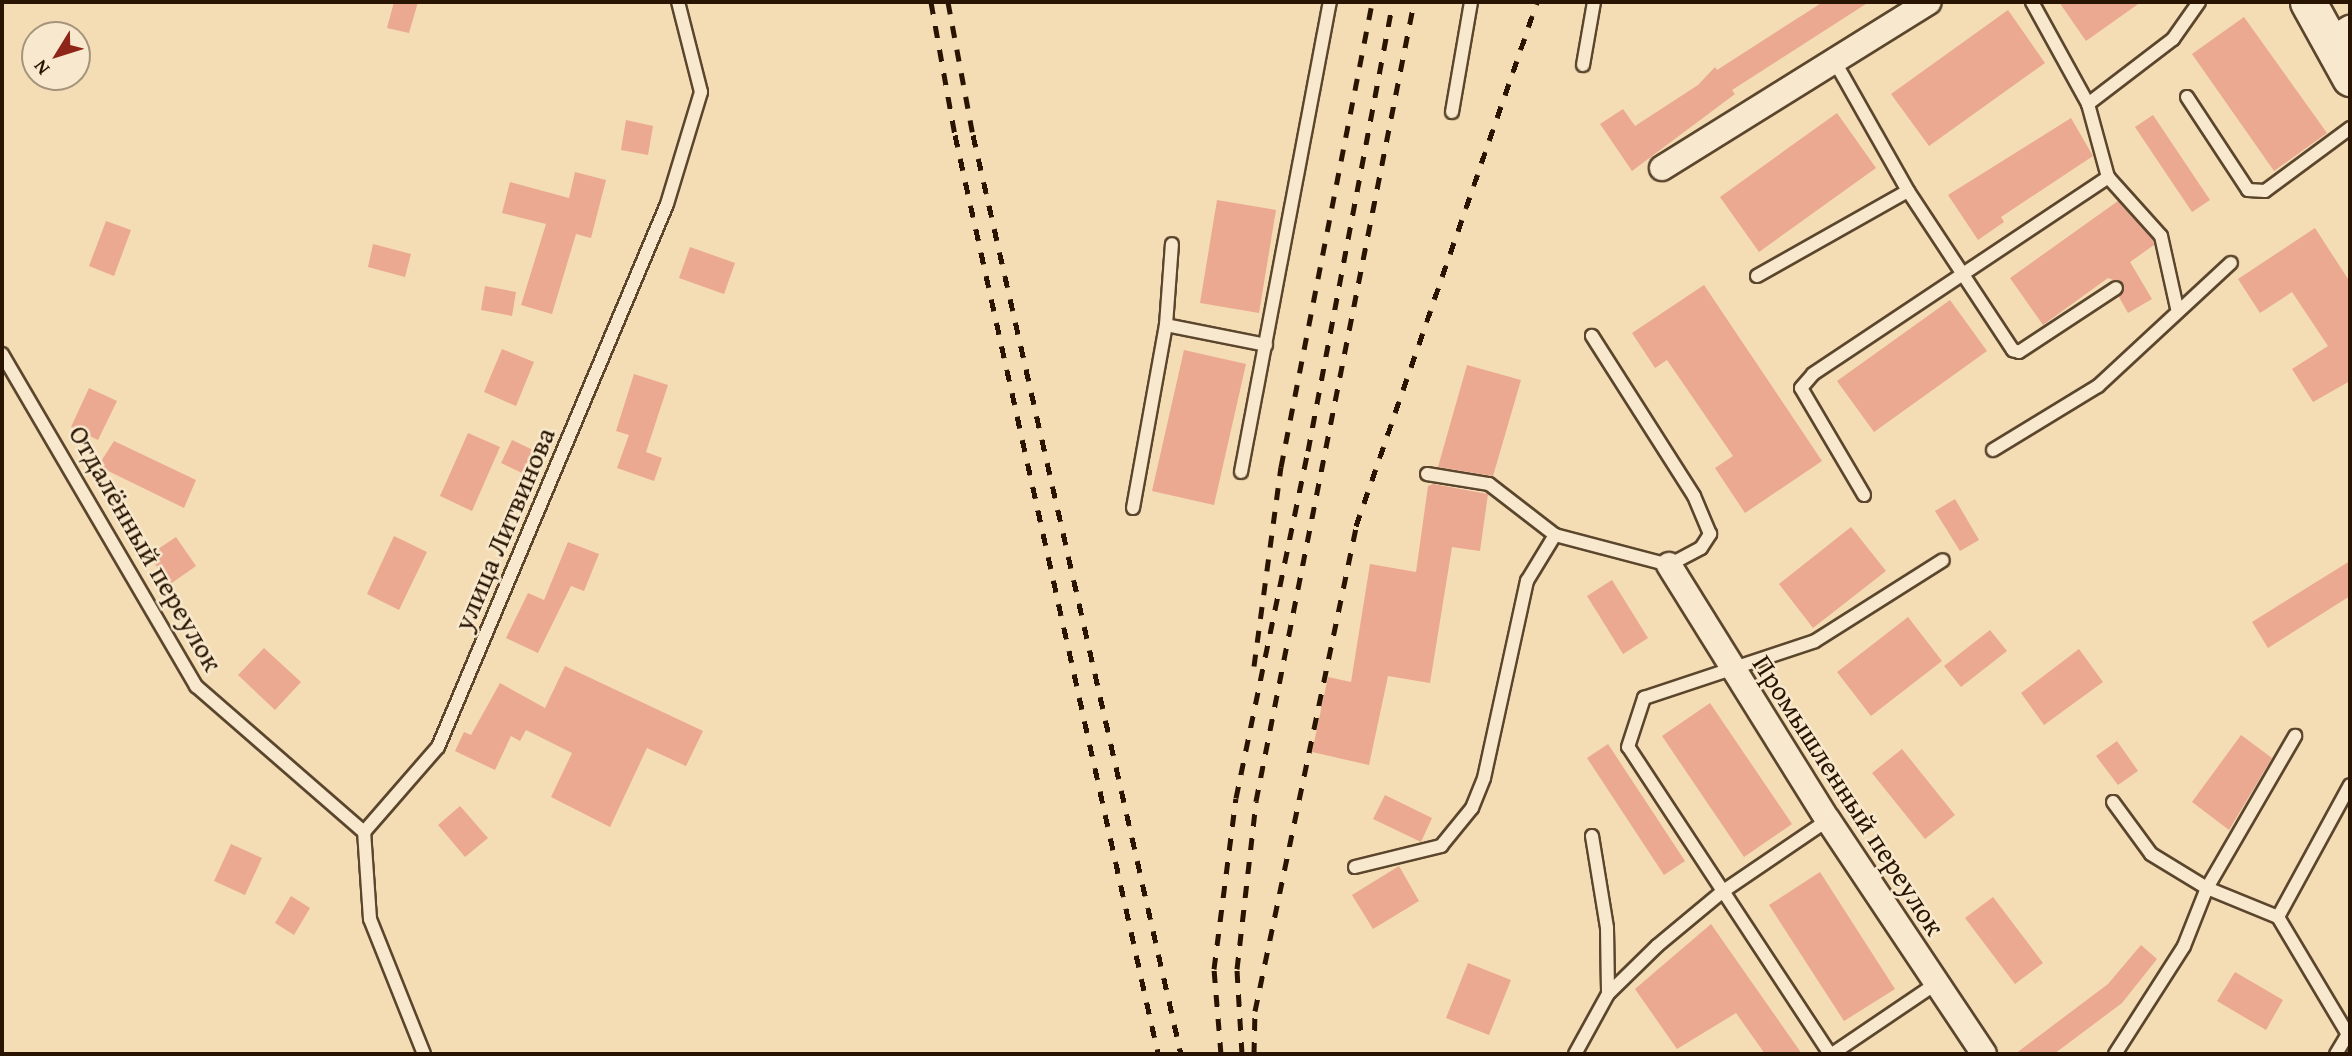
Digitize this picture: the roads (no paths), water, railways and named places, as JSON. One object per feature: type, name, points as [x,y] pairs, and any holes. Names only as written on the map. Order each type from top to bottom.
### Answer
[{"type":"street","points":[[1662,168],[1929,2]]},
{"type":"street","points":[[2308,2],[2339,34],[2350,78]]},
{"type":"street","name":"Промышленный переулок","points":[[1669,565],[1732,672],[1984,1054]]},
{"type":"lane","name":"улица Литвинова","points":[[364,832],[438,747],[667,204],[701,92],[678,2]]},
{"type":"lane","points":[[1241,471],[1330,2]]},
{"type":"lane","points":[[1452,112],[1471,2]]},
{"type":"lane","points":[[1583,65],[1594,2]]},
{"type":"lane","points":[[2032,2],[2088,104],[2108,177],[2161,236],[2178,308]]},
{"type":"lane","points":[[2088,104],[2174,39],[2199,2]]},
{"type":"lane","points":[[1835,62],[1908,191],[1965,274],[2012,350],[2019,352],[2116,288]]},
{"type":"lane","points":[[2187,97],[2248,190],[2265,191],[2350,128]]},
{"type":"lane","points":[[1864,495],[1801,388],[1814,374],[2108,177]]},
{"type":"lane","points":[[1757,276],[1908,191]]},
{"type":"lane","points":[[1133,508],[1166,325],[1172,244]]},
{"type":"lane","points":[[1993,450],[2098,386],[2178,308],[2231,263]]},
{"type":"lane","points":[[1166,325],[1266,345]]},
{"type":"lane","points":[[1427,474],[1489,484],[1555,535],[1669,565],[1701,548],[1710,534],[1694,496],[1592,336]]},
{"type":"lane","name":"Отдалённый переулок","points":[[2,354],[196,687],[364,832]]},
{"type":"lane","points":[[1355,867],[1441,846],[1472,808],[1484,778],[1527,581],[1555,535]]},
{"type":"lane","points":[[1937,983],[1831,1054],[1628,747],[1644,698],[1732,672],[1815,641],[1944,560]]},
{"type":"lane","points":[[2115,1054],[2184,946],[2207,888],[2295,736]]},
{"type":"lane","points":[[2278,917],[2350,785]]},
{"type":"lane","points":[[2113,802],[2151,854],[2207,888],[2278,917],[2349,1035],[2336,1054]]},
{"type":"lane","points":[[1575,1054],[1608,994],[1722,892],[1828,820]]},
{"type":"lane","points":[[364,832],[370,919],[424,1054]]},
{"type":"lane","points":[[1592,836],[1607,928],[1608,994]]},
{"type":"railway","points":[[931,2],[955,135],[1158,1054]]},
{"type":"railway","points":[[948,2],[973,135],[1181,1054]]},
{"type":"railway","points":[[1254,666],[1281,467],[1372,2]]},
{"type":"railway","points":[[1221,1054],[1214,969],[1236,798],[1308,451],[1393,2]]},
{"type":"railway","points":[[1242,1054],[1237,969],[1256,801],[1414,2]]},
{"type":"railway","points":[[1254,1054],[1255,1011],[1356,526],[1537,2]]}]
